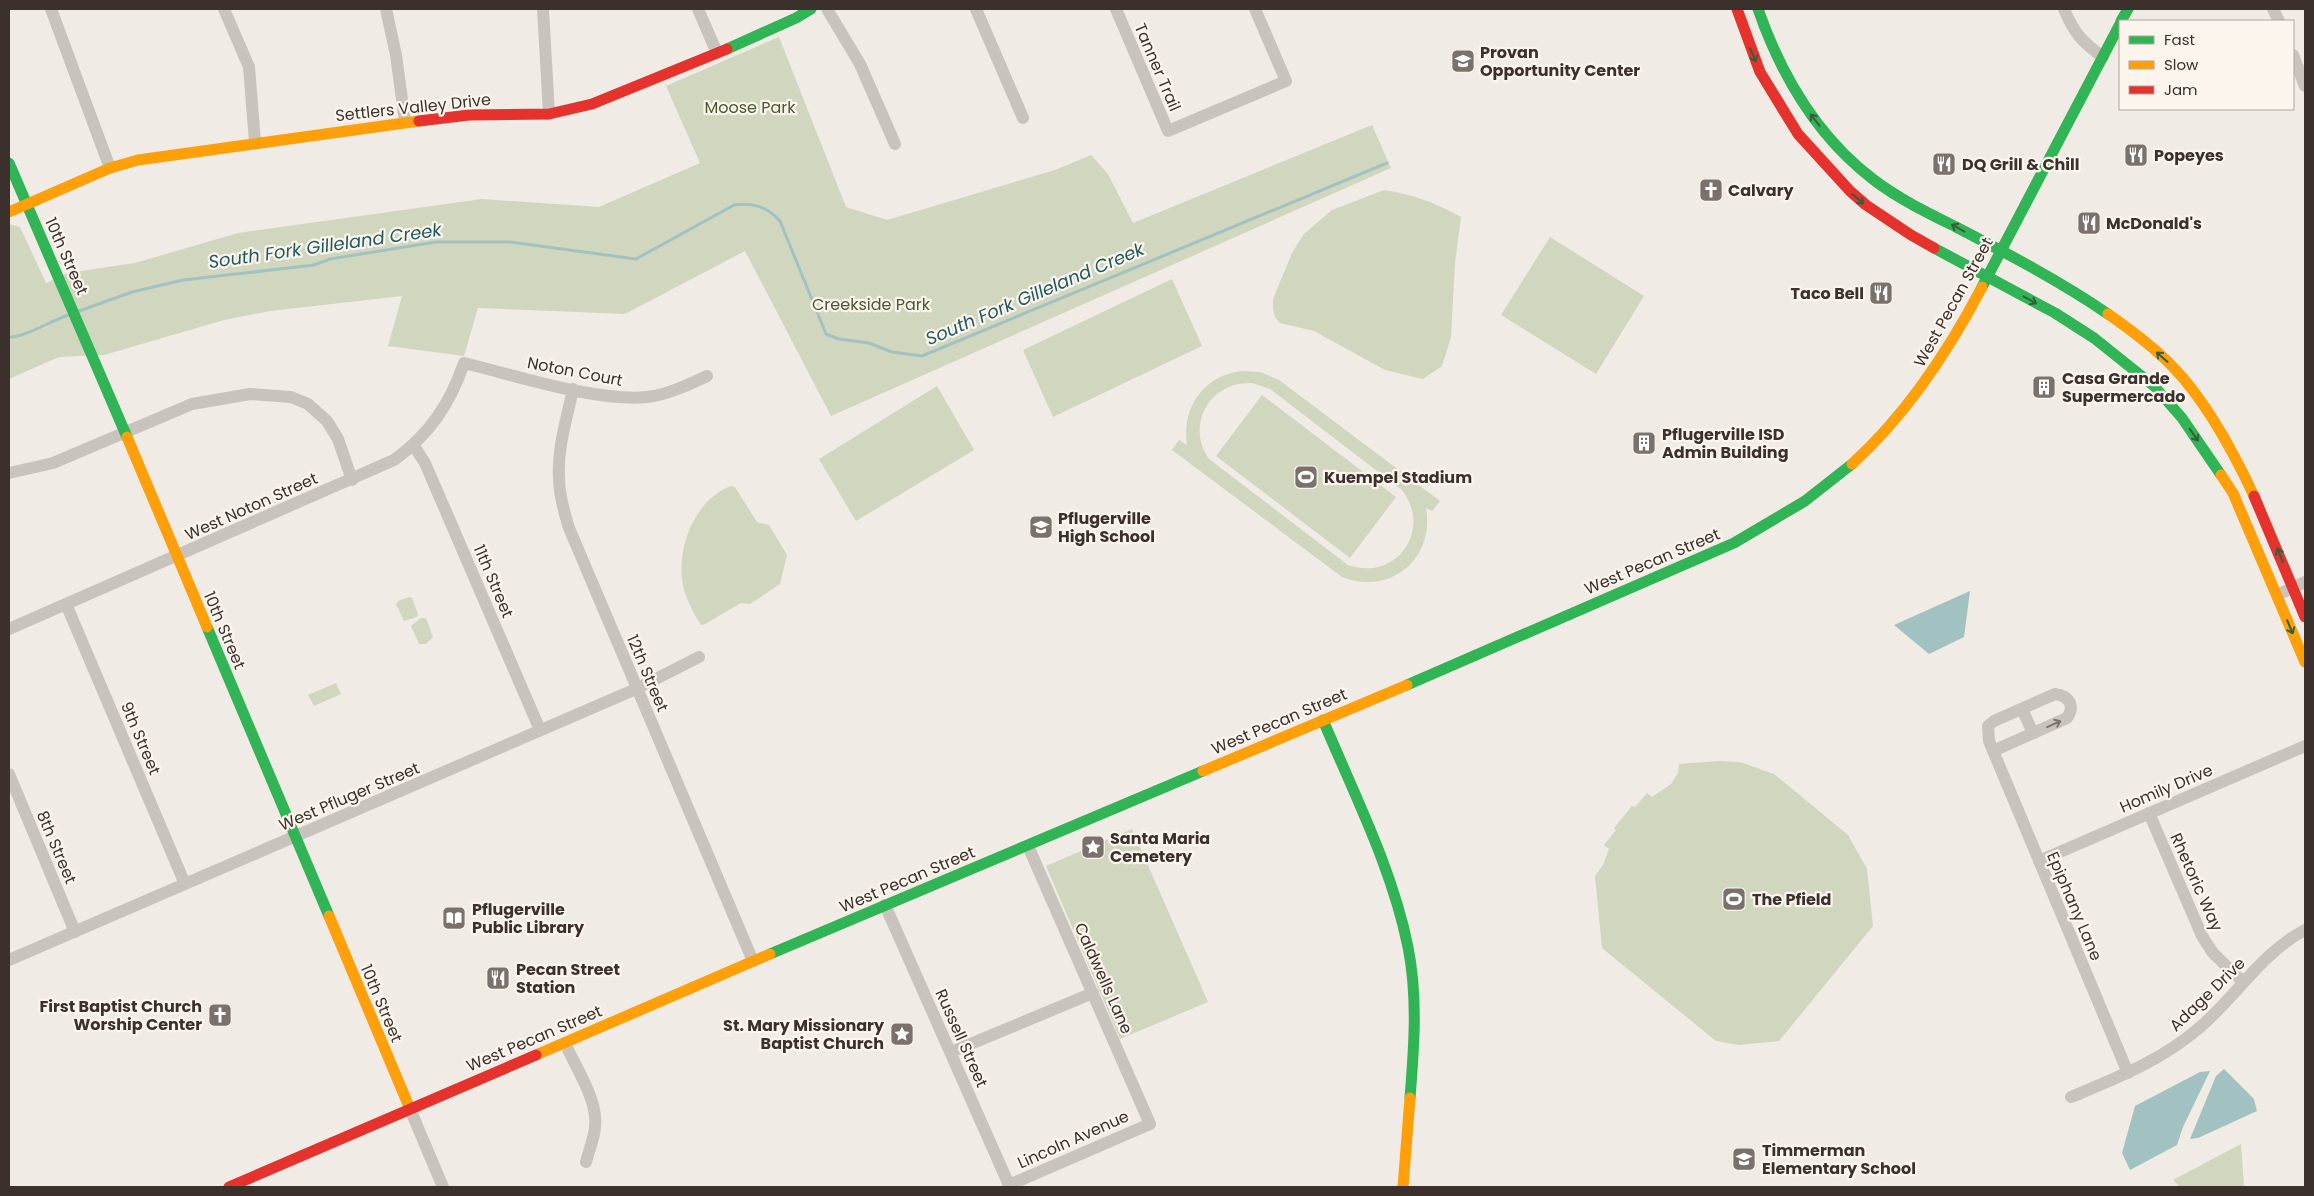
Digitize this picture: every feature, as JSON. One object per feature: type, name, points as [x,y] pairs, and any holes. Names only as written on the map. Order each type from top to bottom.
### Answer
[{"type":"main road","name":"Settlers Valley Drive","points":[[9,212],[110,168],[169,155],[405,122],[469,115],[550,114],[592,104],[717,53],[811,9]]},
{"type":"main road","points":[[1737,9],[1760,72],[1778,104],[1798,134],[1832,174],[1866,205],[1887,220],[2054,313],[2101,343],[2154,386],[2192,410],[2225,439],[2247,480],[2305,617]]},
{"type":"main road","points":[[1758,9],[1778,60],[1810,115],[1846,156],[1864,172],[1895,195],[2070,290],[2139,337],[2173,367],[2233,493],[2305,662]]},
{"type":"main road","name":"West Pecan Street","points":[[229,1187],[753,960],[1028,846],[1734,544],[1786,515],[1842,474],[1870,448],[1899,417],[1938,366],[1988,276],[2119,26]]},
{"type":"main road","points":[[1832,174],[1846,156]]},
{"type":"main road","name":"10th Street","points":[[9,163],[84,335],[410,1109]]},
{"type":"main road","points":[[1323,720],[1389,880],[1408,949],[1413,994],[1413,1038],[1403,1187]]},
{"type":"street","points":[[51,9],[110,168]]},
{"type":"street","points":[[224,9],[249,67],[255,142]]},
{"type":"street","points":[[386,9],[396,55],[405,122]]},
{"type":"street","points":[[543,9],[550,114]]},
{"type":"street","points":[[698,9],[717,53]]},
{"type":"street","points":[[827,9],[860,64],[895,144]]},
{"type":"street","points":[[976,9],[1023,118]]},
{"type":"street","name":"Tanner Trail","points":[[1116,9],[1168,131],[1286,81],[1255,9]]},
{"type":"street","points":[[2064,9],[2073,29],[2084,43],[2103,57]]},
{"type":"street","points":[[2294,58],[2305,86]]},
{"type":"street","name":"Noton Court","points":[[464,364],[573,390],[619,398],[653,396],[679,389],[707,376]]},
{"type":"street","name":"West Noton Street","points":[[9,630],[394,460],[414,446],[444,409],[456,386],[464,364]]},
{"type":"street","name":"12th Street","points":[[573,390],[560,452],[558,478],[569,528],[753,960]]},
{"type":"street","points":[[9,473],[54,463],[192,404],[250,394],[290,397],[308,404],[327,421],[338,439],[352,480]]},
{"type":"street","name":"11th Street","points":[[414,446],[426,464],[540,730]]},
{"type":"street","points":[[2277,595],[2305,582]]},
{"type":"street","name":"9th Street","points":[[66,604],[185,884]]},
{"type":"street","name":"West Pfluger Street","points":[[9,960],[636,689],[699,657]]},
{"type":"street","points":[[1993,751],[2067,718],[2071,712],[2072,705],[2062,695],[2055,694],[2022,709],[2033,733]]},
{"type":"street","name":"Epiphany Lane","points":[[2022,709],[1994,721],[1988,726],[1987,733],[2128,1073]]},
{"type":"street","name":"Homily Drive","points":[[2039,861],[2305,746]]},
{"type":"street","name":"8th Street","points":[[9,774],[75,932]]},
{"type":"street","name":"Rhetoric Way","points":[[2149,813],[2202,936],[2213,953],[2243,982]]},
{"type":"street","name":"Caldwells Lane","points":[[1028,846],[1150,1124]]},
{"type":"street","name":"Russell Street","points":[[885,905],[1010,1185]]},
{"type":"street","name":"Adage Drive","points":[[2071,1097],[2128,1073],[2170,1050],[2200,1027],[2243,982],[2283,945],[2305,930]]},
{"type":"street","points":[[950,1052],[1093,993]]},
{"type":"street","points":[[565,1043],[591,1102],[595,1116],[594,1134],[586,1162]]},
{"type":"street","points":[[410,1109],[443,1187]]},
{"type":"street","name":"Lincoln Avenue","points":[[1010,1185],[1150,1124]]},
{"type":"green space","name":"Creekside Park","points":[[779,37],[846,207],[887,220],[1055,170],[1091,155],[1108,174],[1133,223],[1372,125],[1391,168],[831,416],[745,251],[625,314],[478,308],[464,356],[388,346],[402,296],[270,311],[224,320],[104,355],[59,357],[9,379],[9,224],[20,227],[46,283],[68,273],[135,263],[238,233],[482,199],[599,207],[700,163],[666,86]]},
{"type":"green space","points":[[1384,190],[1424,200],[1461,217],[1455,263],[1451,337],[1442,366],[1423,379],[1385,370],[1314,331],[1280,323],[1275,317],[1273,309],[1273,299],[1293,251],[1304,234],[1332,210]]},
{"type":"green space","points":[[1550,237],[1644,296],[1596,374],[1501,315]]},
{"type":"green space","points":[[1172,279],[1202,346],[1053,417],[1023,350]]},
{"type":"green space","points":[[1242,371],[1260,372],[1279,380],[1440,501],[1432,511],[1426,508],[1427,526],[1423,543],[1416,557],[1405,569],[1392,577],[1377,581],[1360,582],[1342,577],[1172,450],[1179,440],[1187,445],[1186,431],[1188,418],[1198,396],[1206,386],[1228,374]],"holes":[[[1252,383],[1270,389],[1402,490],[1411,505],[1413,521],[1411,536],[1405,549],[1394,559],[1381,566],[1365,568],[1348,565],[1209,459],[1202,446],[1200,433],[1201,419],[1214,397],[1224,389],[1237,384]]]},
{"type":"green space","points":[[937,386],[974,450],[856,521],[819,459]]},
{"type":"green space","name":"Kuempel Stadium","points":[[1262,395],[1396,497],[1350,558],[1216,456]]},
{"type":"green space","points":[[731,486],[735,487],[757,522],[769,525],[787,555],[780,584],[750,604],[741,603],[701,625],[689,603],[683,585],[683,552],[692,524],[699,512],[719,492]]},
{"type":"green space","points":[[409,597],[412,598],[418,614],[417,617],[404,621],[396,604],[398,601]]},
{"type":"green space","points":[[421,618],[426,618],[433,637],[426,644],[419,644],[411,626]]},
{"type":"green space","points":[[336,683],[341,694],[314,706],[308,695]]},
{"type":"green space","name":"The Pfield","points":[[1718,761],[1740,762],[1774,774],[1848,835],[1867,869],[1873,926],[1779,1041],[1739,1045],[1716,1041],[1602,948],[1595,876],[1603,865],[1609,849],[1604,845],[1616,830],[1614,828],[1632,806],[1635,807],[1647,793],[1652,797],[1671,784],[1678,773],[1679,764]]},
{"type":"green space","points":[[1132,829],[1208,1002],[1120,1039],[1046,866]]},
{"type":"green space","points":[[2241,1144],[2244,1187],[2180,1187],[2173,1180]]},
{"type":"water","points":[[1970,591],[1964,637],[1929,654],[1894,625]]},
{"type":"water","points":[[2224,1069],[2254,1099],[2257,1111],[2198,1138],[2190,1139],[2216,1076]]},
{"type":"water","points":[[2210,1071],[2183,1127],[2177,1145],[2130,1170],[2122,1153],[2135,1106],[2200,1072]]},
{"type":"waterway","name":"South Fork Gilleland Creek","points":[[79,311],[132,292],[183,280],[314,265],[330,259],[436,242],[510,242],[636,259],[734,205],[747,204],[765,209],[780,221],[826,334],[839,339],[869,343],[892,352],[922,356],[1387,163]]},
{"type":"waterway","name":"South Fork Gilleland Creek","points":[[9,337],[22,335],[69,315]]},
{"type":"traffic: fast","points":[[727,49],[796,18],[811,9]]},
{"type":"traffic: fast","points":[[1758,9],[1778,58],[1803,103],[1818,124],[1854,163],[1874,180],[1904,200],[2034,268],[2108,314]]},
{"type":"traffic: fast","points":[[2122,20],[2128,9]]},
{"type":"traffic: fast","points":[[1982,287],[2119,26]]},
{"type":"traffic: fast","points":[[9,163],[127,437]]},
{"type":"traffic: fast","points":[[1934,248],[2055,313],[2094,338],[2154,386],[2182,418],[2221,475]]},
{"type":"traffic: fast","points":[[1407,685],[1734,543],[1805,501],[1852,464]]},
{"type":"traffic: fast","points":[[207,627],[329,916]]},
{"type":"traffic: fast","points":[[1323,720],[1382,860],[1401,918],[1408,947],[1414,1004],[1414,1041],[1410,1098]]},
{"type":"traffic: fast","points":[[770,954],[1203,771]]},
{"type":"traffic: slow","points":[[9,212],[110,168],[138,160],[419,121]]},
{"type":"traffic: slow","points":[[1852,464],[1891,424],[1925,381],[1955,335],[1982,287]]},
{"type":"traffic: slow","points":[[2108,314],[2166,360],[2197,395],[2238,462],[2254,496]]},
{"type":"traffic: slow","points":[[127,437],[207,627]]},
{"type":"traffic: slow","points":[[2221,475],[2233,493],[2305,662]]},
{"type":"traffic: slow","points":[[1203,771],[1407,685]]},
{"type":"traffic: slow","points":[[329,916],[410,1109]]},
{"type":"traffic: slow","points":[[536,1055],[770,954]]},
{"type":"traffic: slow","points":[[1403,1187],[1410,1098]]},
{"type":"traffic: jam","points":[[1737,9],[1760,72],[1798,134],[1850,191],[1866,205],[1934,248]]},
{"type":"traffic: jam","points":[[419,121],[469,115],[549,114],[592,104],[727,49]]},
{"type":"traffic: jam","points":[[2254,496],[2305,617]]},
{"type":"traffic: jam","points":[[229,1187],[536,1055]]},
{"type":"place","name":"Provan Opportunity Center","points":[[1463,61]]},
{"type":"place","name":"Popeyes","points":[[2136,155]]},
{"type":"place","name":"DQ Grill & Chill","points":[[1944,164]]},
{"type":"place","name":"Calvary","points":[[1711,190]]},
{"type":"place","name":"McDonald's","points":[[2089,223]]},
{"type":"place","name":"Taco Bell","points":[[1881,293]]},
{"type":"place","name":"Casa Grande Supermercado","points":[[2044,387]]},
{"type":"place","name":"Pflugerville ISD Admin Building","points":[[1644,443]]},
{"type":"place","name":"Kuempel Stadium","points":[[1306,477]]},
{"type":"place","name":"Pflugerville High School","points":[[1041,527]]},
{"type":"place","name":"Santa Maria Cemetery","points":[[1093,847]]},
{"type":"place","name":"The Pfield","points":[[1734,899]]},
{"type":"place","name":"Pflugerville Public Library","points":[[454,918]]},
{"type":"place","name":"Pecan Street Station","points":[[498,978]]},
{"type":"place","name":"First Baptist Church Worship Center","points":[[220,1015]]},
{"type":"place","name":"St. Mary Missionary Baptist Church","points":[[902,1034]]},
{"type":"place","name":"Timmerman Elementary School","points":[[1744,1159]]},
{"type":"park label","name":"Moose Park","points":[[750,107]]}]
